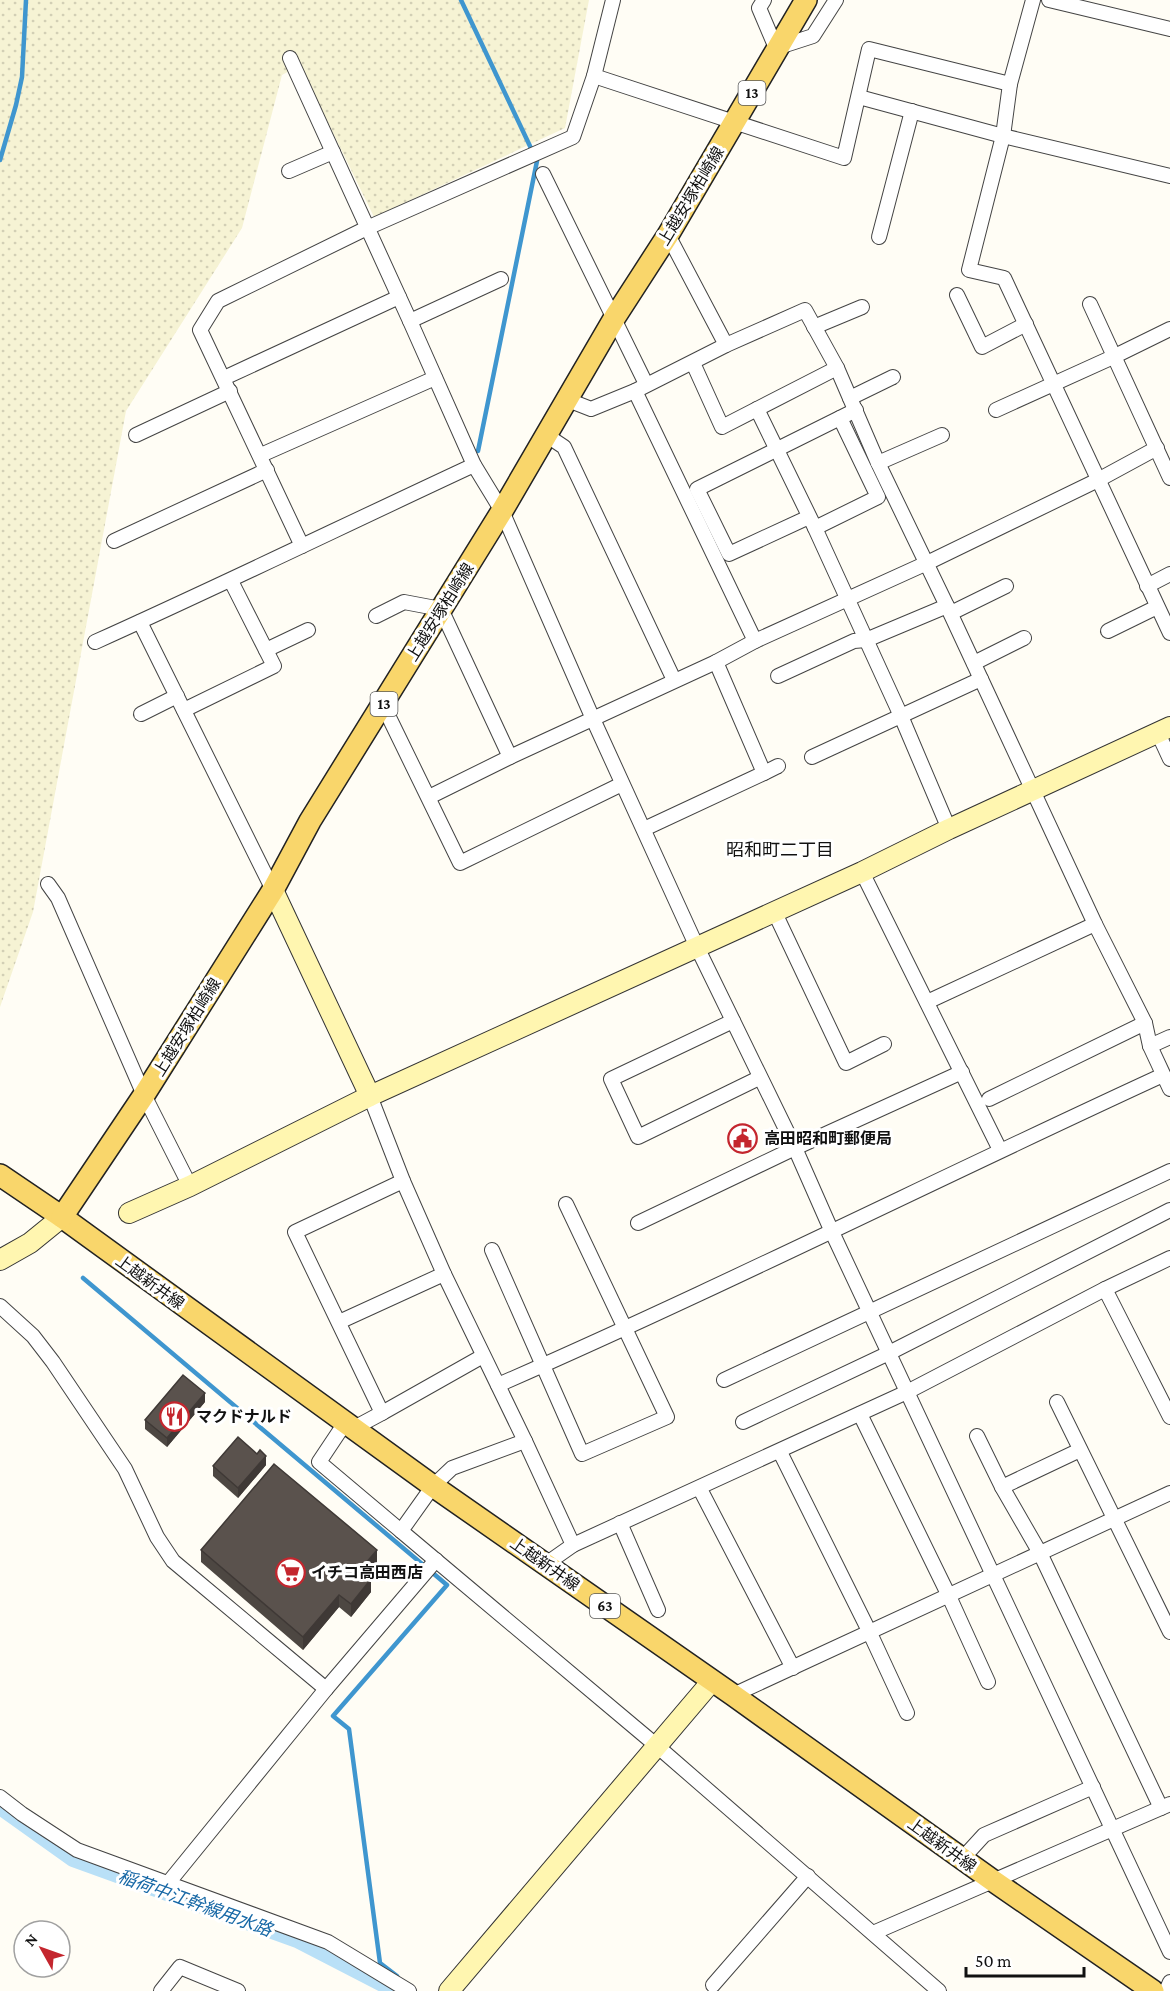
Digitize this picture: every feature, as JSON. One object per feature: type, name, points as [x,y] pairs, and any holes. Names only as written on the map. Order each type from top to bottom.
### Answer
[{"type":"main road","name":"上越安塚柏崎線","points":[[62,1217],[144,1095],[273,890],[310,821],[502,512],[615,317],[736,123],[776,48],[807,0]]},
{"type":"main road","name":"上越新井線","points":[[0,1175],[62,1217],[433,1486],[1153,1991]]},
{"type":"street","points":[[302,546],[200,330],[218,301],[367,228],[573,136],[594,76],[614,0]]},
{"type":"street","points":[[764,0],[759,8],[776,48],[813,36],[836,0]]},
{"type":"street","points":[[1033,0],[1010,84],[1003,136],[969,270],[1004,278],[1170,633]]},
{"type":"street","points":[[1049,0],[1170,29]]},
{"type":"street","points":[[594,76],[844,158],[869,49],[1010,84]]},
{"type":"street","points":[[290,58],[474,465],[502,512],[697,947],[795,1148],[832,1232],[1170,1952]]},
{"type":"street","points":[[859,98],[1003,136],[1170,176]]},
{"type":"street","points":[[879,237],[912,111]]},
{"type":"street","points":[[289,171],[333,152]]},
{"type":"street","points":[[543,174],[615,317],[641,387],[755,641]]},
{"type":"street","points":[[668,235],[726,345]]},
{"type":"street","points":[[410,321],[501,279]]},
{"type":"street","points":[[957,295],[982,347],[1026,324]]},
{"type":"street","points":[[224,378],[399,297]]},
{"type":"street","points":[[1090,304],[1170,478]]},
{"type":"street","points":[[814,327],[862,307]]},
{"type":"street","points":[[568,400],[591,409],[805,310],[837,368],[878,463],[949,609],[1095,924],[1145,1023],[1150,1046],[1170,1089]]},
{"type":"street","points":[[996,410],[1170,329]]},
{"type":"street","points":[[693,363],[723,427],[837,368]]},
{"type":"street","points":[[840,418],[878,497],[729,554],[697,489],[840,418],[853,404],[893,377]]},
{"type":"street","points":[[261,455],[435,378]]},
{"type":"street","points":[[136,435],[230,391]]},
{"type":"street","points":[[757,409],[848,600],[949,829]]},
{"type":"street","points":[[546,435],[564,447],[674,680]]},
{"type":"street","points":[[878,463],[942,435]]},
{"type":"street","points":[[429,796],[716,662],[755,641],[927,563],[1098,480],[1157,448]]},
{"type":"street","points":[[95,642],[231,581],[474,465]]},
{"type":"street","points":[[114,541],[267,470]]},
{"type":"street","points":[[1147,586],[1170,574]]},
{"type":"street","points":[[184,710],[274,666],[231,581]]},
{"type":"street","points":[[778,676],[854,641],[866,640],[1006,586]]},
{"type":"street","points":[[375,616],[404,602],[441,609],[510,757]]},
{"type":"street","points":[[1108,631],[1157,607]]},
{"type":"street","points":[[140,622],[273,890],[370,1096],[403,1181],[444,1274],[573,1545]]},
{"type":"street","points":[[266,650],[308,630]]},
{"type":"street","points":[[974,663],[1024,638]]},
{"type":"street","points":[[716,662],[764,773]]},
{"type":"street","points":[[812,757],[981,679]]},
{"type":"street","points":[[141,714],[177,696]]},
{"type":"street","points":[[383,705],[460,863],[622,784]]},
{"type":"street","points":[[129,1213],[190,1186],[370,1096],[862,872],[949,829],[1164,730],[1170,759]]},
{"type":"street","points":[[644,829],[778,766]]},
{"type":"street","points":[[862,872],[1000,1150]]},
{"type":"street","points":[[48,884],[58,898],[144,1095],[190,1186]]},
{"type":"street","points":[[774,912],[846,1063],[884,1044]]},
{"type":"street","points":[[927,1002],[1095,924]]},
{"type":"street","points":[[733,1021],[611,1079],[638,1137],[759,1078]]},
{"type":"street","points":[[989,1099],[1145,1023]]},
{"type":"street","points":[[1150,1046],[1170,1036]]},
{"type":"street","points":[[638,1223],[962,1072]]},
{"type":"street","points":[[498,1385],[625,1329],[1163,1075]]},
{"type":"street","points":[[724,1380],[1170,1171]]},
{"type":"street","points":[[382,1413],[295,1232],[403,1181]]},
{"type":"street","points":[[492,1250],[582,1454],[667,1417],[566,1204]]},
{"type":"street","points":[[743,1422],[889,1353],[1170,1210]]},
{"type":"street","points":[[0,1260],[30,1243],[62,1217]]},
{"type":"street","points":[[546,1564],[573,1545],[700,1489],[907,1392],[1105,1289],[1170,1258]]},
{"type":"street","points":[[339,1322],[444,1274]]},
{"type":"street","points":[[1105,1289],[1170,1417]]},
{"type":"street","points":[[0,1306],[33,1336],[54,1362],[125,1469],[158,1537],[173,1561],[326,1689]]},
{"type":"street","points":[[483,1356],[382,1413],[350,1426],[319,1462],[657,1746],[939,1991]]},
{"type":"street","points":[[1057,1402],[1170,1632]]},
{"type":"street","points":[[860,1414],[948,1594],[988,1682]]},
{"type":"street","points":[[873,1933],[1165,1806],[1040,1553],[1002,1487],[977,1436]]},
{"type":"street","points":[[401,1531],[433,1486],[452,1468],[525,1441]]},
{"type":"street","points":[[1002,1487],[1080,1450]]},
{"type":"street","points":[[780,1452],[907,1713]]},
{"type":"street","points":[[700,1489],[794,1668]]},
{"type":"street","points":[[733,1695],[1170,1493]]},
{"type":"street","points":[[620,1523],[658,1610]]},
{"type":"street","points":[[169,1882],[326,1689],[436,1560]]},
{"type":"street","points":[[449,1991],[711,1681]]},
{"type":"street","points":[[962,1859],[984,1835],[1093,1788]]},
{"type":"street","points":[[0,1797],[77,1850],[328,1942],[410,1991]]},
{"type":"street","points":[[713,1985],[808,1876]]},
{"type":"street","points":[[161,1991],[180,1967],[238,1991]]},
{"type":"street","points":[[1166,1991],[1170,1982]]},
{"type":"shaded area","points":[[0,0],[589,0],[565,128],[374,217],[300,65],[282,75],[242,228],[126,411],[33,912],[0,1007]]},
{"type":"building","name":"マクドナルド","points":[[183,1375],[205,1393],[167,1438],[145,1420]]},
{"type":"building","points":[[238,1437],[257,1454],[260,1450],[266,1456],[238,1488],[213,1466]]},
{"type":"building","name":"イチコ高田西店","points":[[274,1464],[377,1550],[360,1570],[371,1579],[351,1604],[339,1595],[303,1637],[201,1550]]},
{"type":"waterway","points":[[0,160],[22,77],[26,0]]},
{"type":"waterway","points":[[461,0],[537,161],[478,451]]},
{"type":"waterway","points":[[83,1278],[447,1585],[333,1716],[349,1729],[380,1963],[397,1976]]},
{"type":"waterway","name":"稲荷中江幹線用水路","points":[[0,1807],[73,1859],[297,1940],[396,1991]]},
{"type":"place","name":"高田昭和町郵便局","points":[[743,1138]]},
{"type":"place","name":"マクドナルド","points":[[175,1416]]},
{"type":"place","name":"イチコ高田西店","points":[[290,1572]]},
{"type":"district","name":"昭和町二丁目","points":[[780,850]]}]
